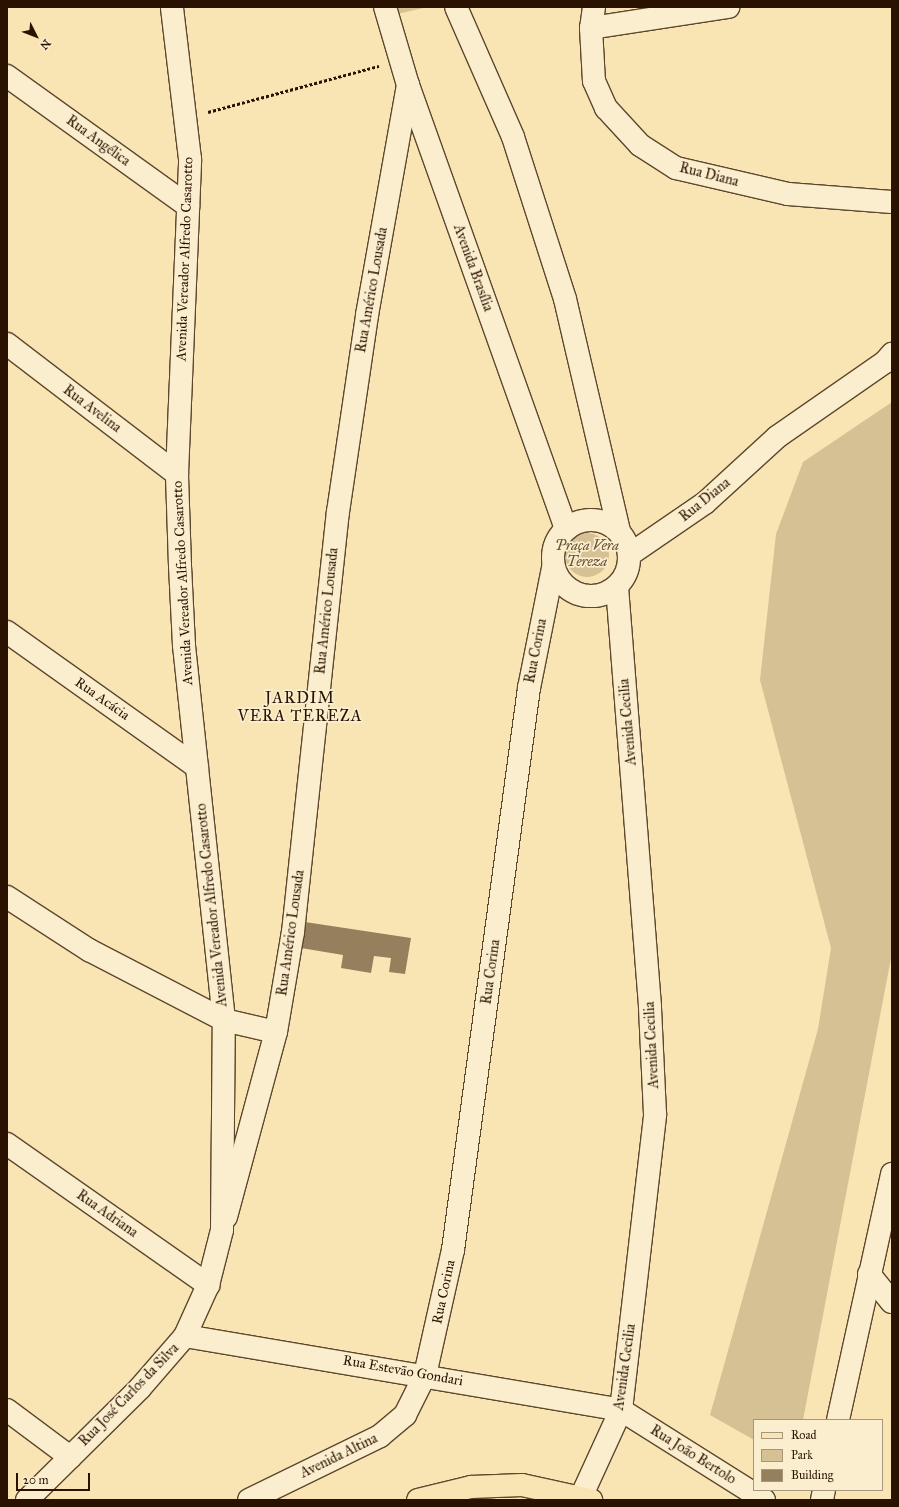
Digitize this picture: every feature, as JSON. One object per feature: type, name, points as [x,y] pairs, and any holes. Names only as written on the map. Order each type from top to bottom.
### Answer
[{"type":"main road","points":[[418,1500],[471,1487],[522,1485],[586,1498]]},
{"type":"street","name":"Avenida Vereador Alfredo Casarotto","points":[[172,7],[187,118],[188,206],[177,474],[184,645],[224,1020],[222,1230]]},
{"type":"street","name":"Avenida Brasília","points":[[385,7],[408,85],[566,529]]},
{"type":"street","points":[[456,7],[513,137],[563,292],[619,531],[629,555],[628,568],[617,586],[593,597],[580,595],[563,585],[553,568],[552,554],[566,529],[587,519],[604,522],[619,531]]},
{"type":"street","points":[[592,18],[728,7]]},
{"type":"street","name":"Rua Diana","points":[[592,18],[594,81],[606,108],[640,145],[676,168],[788,194],[892,202]]},
{"type":"street","name":"Rua Angélica","points":[[7,76],[188,206]]},
{"type":"street","name":"Rua Américo Lousada","points":[[222,1230],[276,1032],[293,932],[339,504],[408,85]]},
{"type":"street","name":"Rua Avelina","points":[[7,344],[177,474]]},
{"type":"street","name":"Rua Diana","points":[[629,555],[705,503],[776,437],[892,354]]},
{"type":"street","name":"Rua Corina","points":[[426,1374],[453,1250],[529,688],[553,568]]},
{"type":"street","name":"Avenida Cecilia","points":[[586,1498],[621,1410],[655,1114],[650,1006],[617,586]]},
{"type":"street","name":"Rua Acácia","points":[[7,632],[197,766]]},
{"type":"street","points":[[7,897],[89,950],[224,1020],[276,1032]]},
{"type":"street","name":"Rua Adriana","points":[[7,1144],[208,1285]]},
{"type":"street","points":[[838,1419],[892,1174]]},
{"type":"street","name":"Rua José Carlos da Silva","points":[[27,1500],[140,1388],[185,1336],[208,1285],[222,1230]]},
{"type":"street","points":[[869,1274],[892,1302]]},
{"type":"street","name":"Rua Estevão Gondari","points":[[185,1336],[426,1374],[621,1410]]},
{"type":"street","name":"Avenida Altina","points":[[249,1500],[380,1436],[405,1415],[426,1374]]},
{"type":"street","points":[[7,1410],[70,1457]]},
{"type":"street","name":"Rua João Bertolo","points":[[621,1410],[764,1500]]},
{"type":"path","points":[[187,118],[401,61]]},
{"type":"green space","points":[[395,7],[428,7],[397,14]]},
{"type":"green space","points":[[892,402],[892,953],[803,1419],[753,1419],[753,1439],[710,1415],[818,1029],[831,948],[760,680],[776,534],[803,462]]},
{"type":"green space","name":"Praça Vera Tereza","points":[[583,533],[591,533],[596,534],[603,539],[608,546],[608,564],[603,571],[596,576],[583,577],[575,574],[568,567],[565,559],[565,551],[568,543],[575,536]]},
{"type":"building","points":[[305,922],[411,938],[405,974],[389,972],[391,958],[374,956],[371,973],[341,968],[343,955],[301,948]]},
{"type":"district","name":"JARDIM VERA TEREZA","points":[[300,707]]}]
